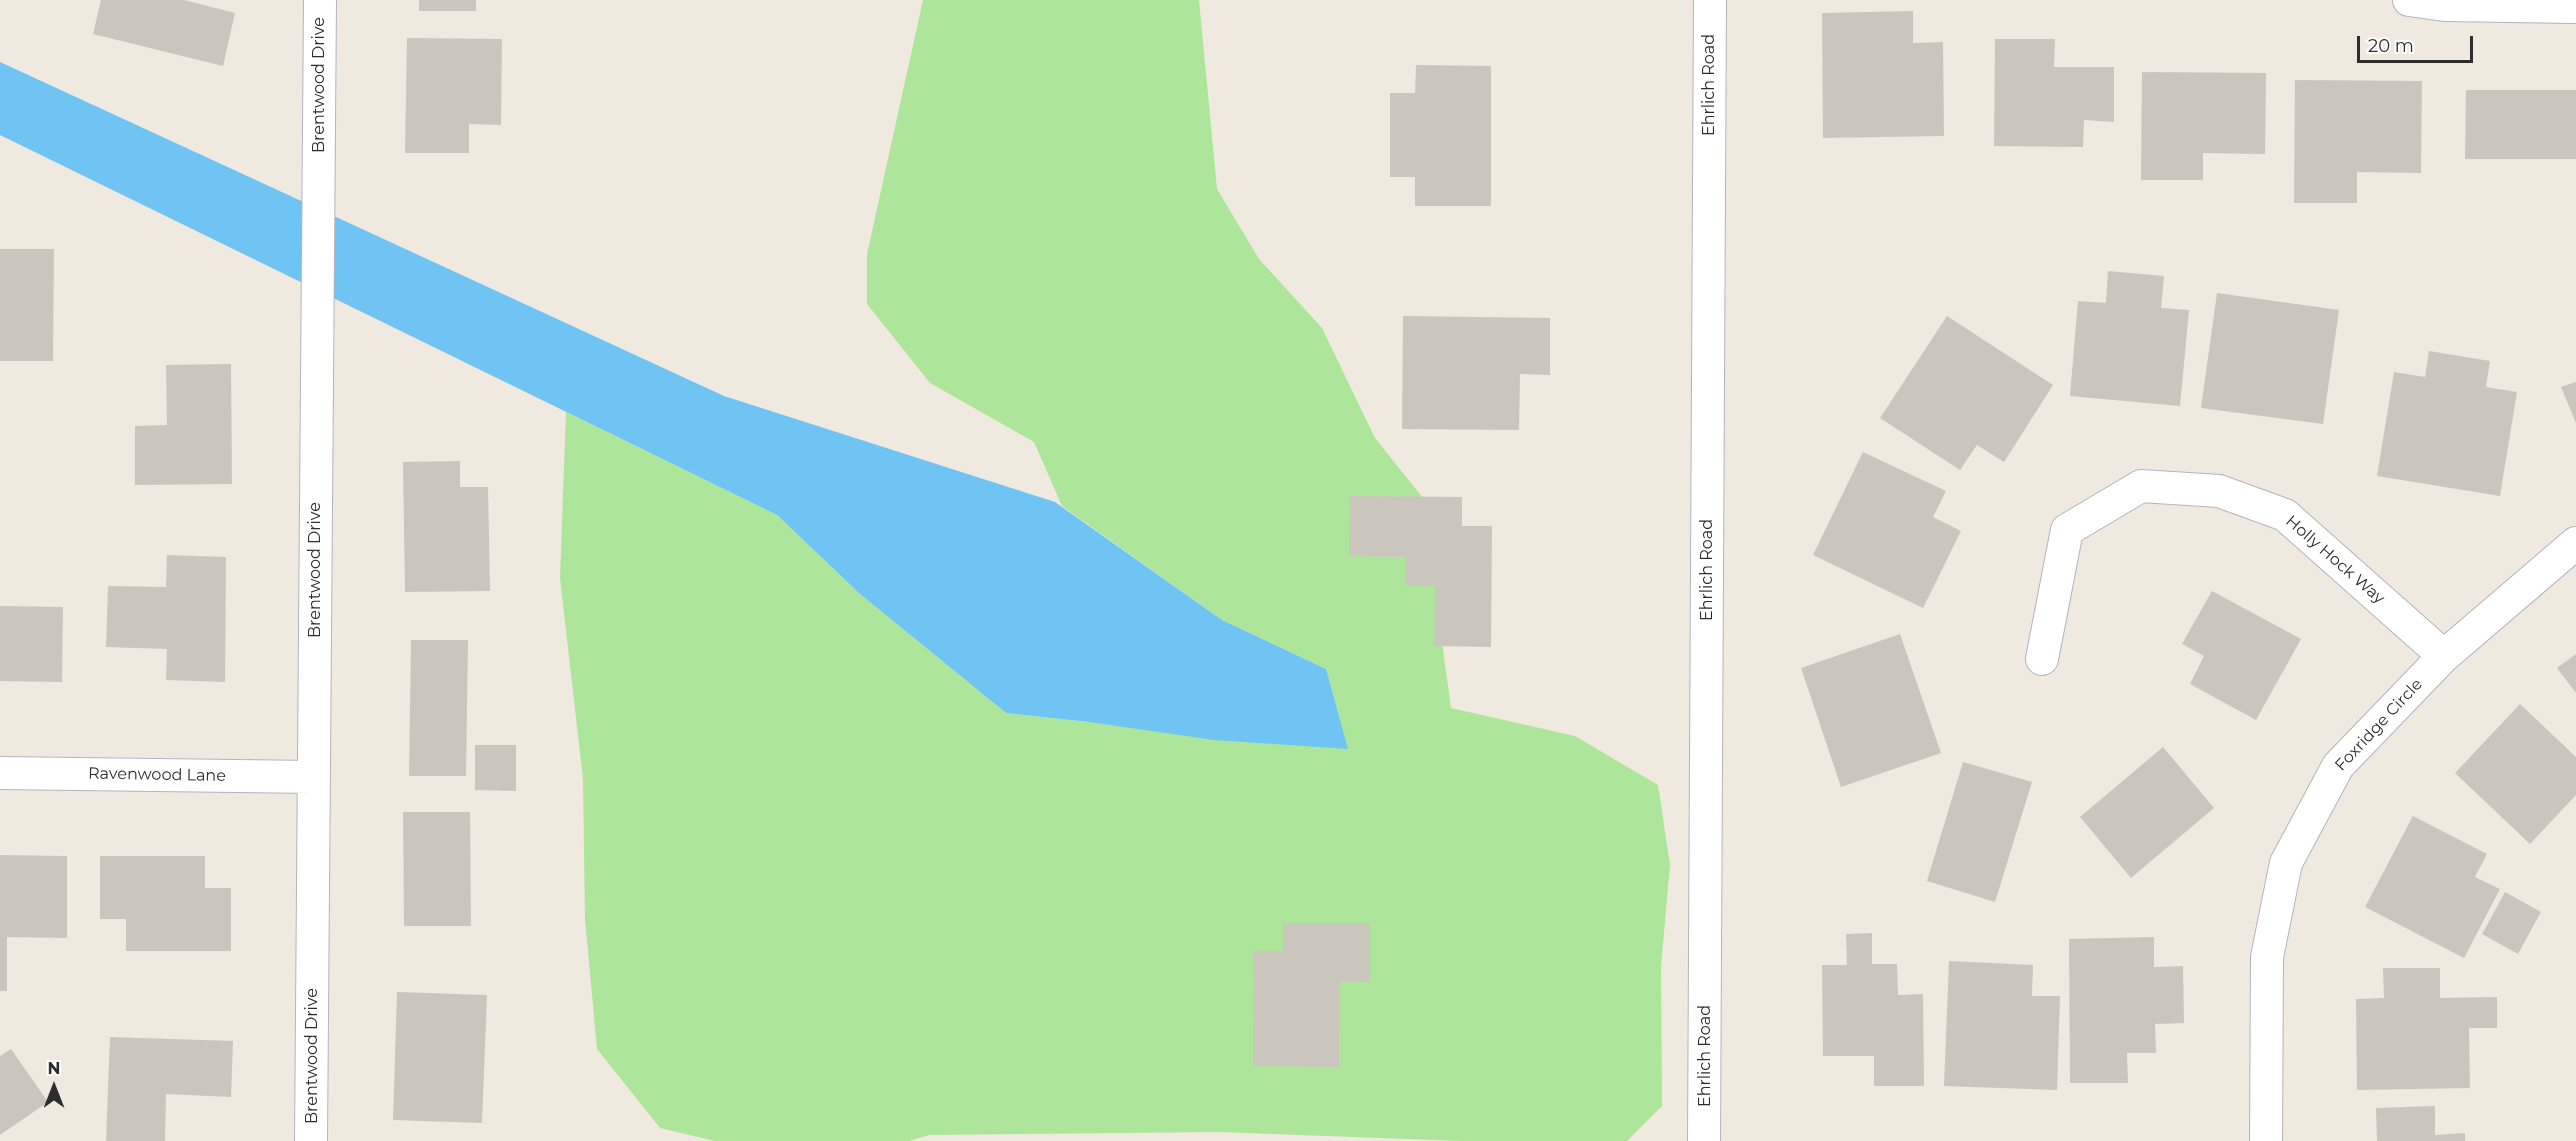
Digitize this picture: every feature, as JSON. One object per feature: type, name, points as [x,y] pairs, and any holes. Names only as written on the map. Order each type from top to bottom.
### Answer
[{"type":"street","name":"Brentwood Drive","points":[[311,1141],[320,0]]},
{"type":"street","name":"Ehrlich Road","points":[[1704,1141],[1710,0]]},
{"type":"street","points":[[2409,0],[2444,5],[2576,7]]},
{"type":"street","name":"Holly Hock Way","points":[[2042,659],[2067,530],[2141,486],[2220,491],[2285,515],[2444,656]]},
{"type":"street","name":"Foxridge Circle","points":[[2266,1141],[2267,957],[2286,863],[2338,766],[2444,656],[2576,543]]},
{"type":"street","name":"Ravenwood Lane","points":[[0,773],[314,777]]},
{"type":"green space","points":[[923,0],[1199,0],[1217,189],[1259,259],[1322,328],[1375,438],[1438,517],[1440,628],[1451,708],[1575,736],[1658,785],[1670,865],[1661,966],[1662,1106],[1627,1141],[1463,1141],[1218,1132],[929,1135],[909,1141],[715,1141],[660,1128],[597,1049],[585,919],[583,779],[560,578],[566,412],[777,515],[860,594],[1006,713],[1089,722],[1326,669],[1222,620],[1062,506],[1034,442],[930,383],[867,304],[867,254]]},
{"type":"water","points":[[0,62],[724,396],[1055,502],[1222,620],[1326,669],[1348,749],[1214,740],[1006,713],[860,594],[777,515],[0,135]]},
{"type":"building","points":[[101,0],[184,0],[235,13],[223,66],[93,34]]},
{"type":"building","points":[[419,0],[476,0],[476,11],[419,11]]},
{"type":"building","points":[[1913,11],[1913,43],[1943,42],[1944,136],[1823,138],[1822,13]]},
{"type":"building","points":[[407,38],[502,39],[501,125],[469,124],[469,153],[405,153]]},
{"type":"building","points":[[1995,39],[2055,39],[2054,67],[2114,67],[2114,122],[2084,120],[2083,147],[1994,146]]},
{"type":"building","points":[[1416,65],[1491,66],[1491,206],[1415,206],[1415,177],[1390,177],[1390,93],[1415,93]]},
{"type":"building","points":[[2142,72],[2266,73],[2265,154],[2203,153],[2203,180],[2141,180]]},
{"type":"building","points":[[2295,80],[2422,81],[2421,173],[2357,172],[2357,203],[2294,203]]},
{"type":"building","points":[[2466,90],[2576,90],[2576,159],[2465,159]]},
{"type":"building","points":[[0,249],[54,249],[53,361],[0,361]]},
{"type":"building","points":[[2108,271],[2164,276],[2161,308],[2189,310],[2180,406],[2070,396],[2078,301],[2106,303]]},
{"type":"building","points":[[2217,293],[2339,310],[2323,424],[2201,408]]},
{"type":"building","points":[[1403,316],[1550,318],[1550,375],[1520,374],[1519,430],[1402,429]]},
{"type":"building","points":[[1947,316],[2053,385],[2004,462],[1977,445],[1960,470],[1880,418]]},
{"type":"building","points":[[2429,351],[2490,361],[2486,387],[2517,392],[2500,496],[2377,476],[2394,372],[2425,377]]},
{"type":"building","points":[[231,364],[232,484],[135,485],[135,426],[167,425],[166,365]]},
{"type":"building","points":[[2576,382],[2576,423],[2561,387]]},
{"type":"building","points":[[1863,452],[1946,491],[1933,517],[1961,531],[1923,608],[1813,555]]},
{"type":"building","points":[[460,461],[460,487],[488,487],[490,591],[405,592],[403,462]]},
{"type":"building","points":[[1350,496],[1462,497],[1462,526],[1492,526],[1491,647],[1434,646],[1435,586],[1406,586],[1406,557],[1349,556]]},
{"type":"building","points":[[167,555],[226,557],[225,682],[166,680],[167,649],[106,647],[108,586],[166,587]]},
{"type":"building","points":[[2212,591],[2301,639],[2256,720],[2190,684],[2204,656],[2182,644]]},
{"type":"building","points":[[0,606],[63,607],[62,682],[0,681]]},
{"type":"building","points":[[1900,634],[1941,753],[1841,787],[1801,668]]},
{"type":"building","points":[[411,640],[468,640],[466,776],[409,776]]},
{"type":"building","points":[[2576,654],[2576,693],[2557,668]]},
{"type":"building","points":[[2520,704],[2576,757],[2576,795],[2530,844],[2455,773]]},
{"type":"building","points":[[475,745],[516,745],[516,791],[475,790]]},
{"type":"building","points":[[2163,747],[2214,808],[2131,878],[2080,817]]},
{"type":"building","points":[[1963,762],[2032,782],[1995,902],[1927,881]]},
{"type":"building","points":[[403,812],[470,812],[471,926],[404,926]]},
{"type":"building","points":[[2413,816],[2487,854],[2475,877],[2500,889],[2464,958],[2365,907]]},
{"type":"building","points":[[0,855],[67,856],[67,938],[7,937],[7,991],[0,991]]},
{"type":"building","points":[[100,856],[205,856],[205,888],[231,888],[231,951],[126,951],[126,919],[100,919]]},
{"type":"building","points":[[2505,892],[2541,912],[2518,954],[2482,934]]},
{"type":"building","points":[[1283,923],[1370,923],[1370,982],[1340,981],[1339,1067],[1253,1066],[1254,951],[1283,951]]},
{"type":"building","points":[[1872,933],[1872,964],[1897,964],[1898,995],[1923,994],[1924,1086],[1874,1086],[1874,1056],[1823,1056],[1822,965],[1847,965],[1846,934]]},
{"type":"building","points":[[2154,937],[2154,967],[2183,966],[2184,1023],[2155,1024],[2156,1053],[2127,1053],[2128,1083],[2070,1083],[2069,939]]},
{"type":"building","points":[[1949,961],[2033,965],[2032,996],[2060,996],[2057,1090],[1944,1086]]},
{"type":"building","points":[[2383,968],[2440,968],[2440,998],[2497,997],[2497,1028],[2469,1028],[2470,1088],[2357,1090],[2356,999],[2384,998]]},
{"type":"building","points":[[397,992],[487,995],[482,1123],[393,1120]]},
{"type":"building","points":[[110,1037],[233,1041],[231,1097],[166,1094],[165,1141],[106,1141]]},
{"type":"building","points":[[11,1049],[48,1102],[0,1135],[0,1056]]},
{"type":"building","points":[[2435,1106],[2435,1135],[2465,1133],[2465,1141],[2377,1141],[2376,1108]]}]
